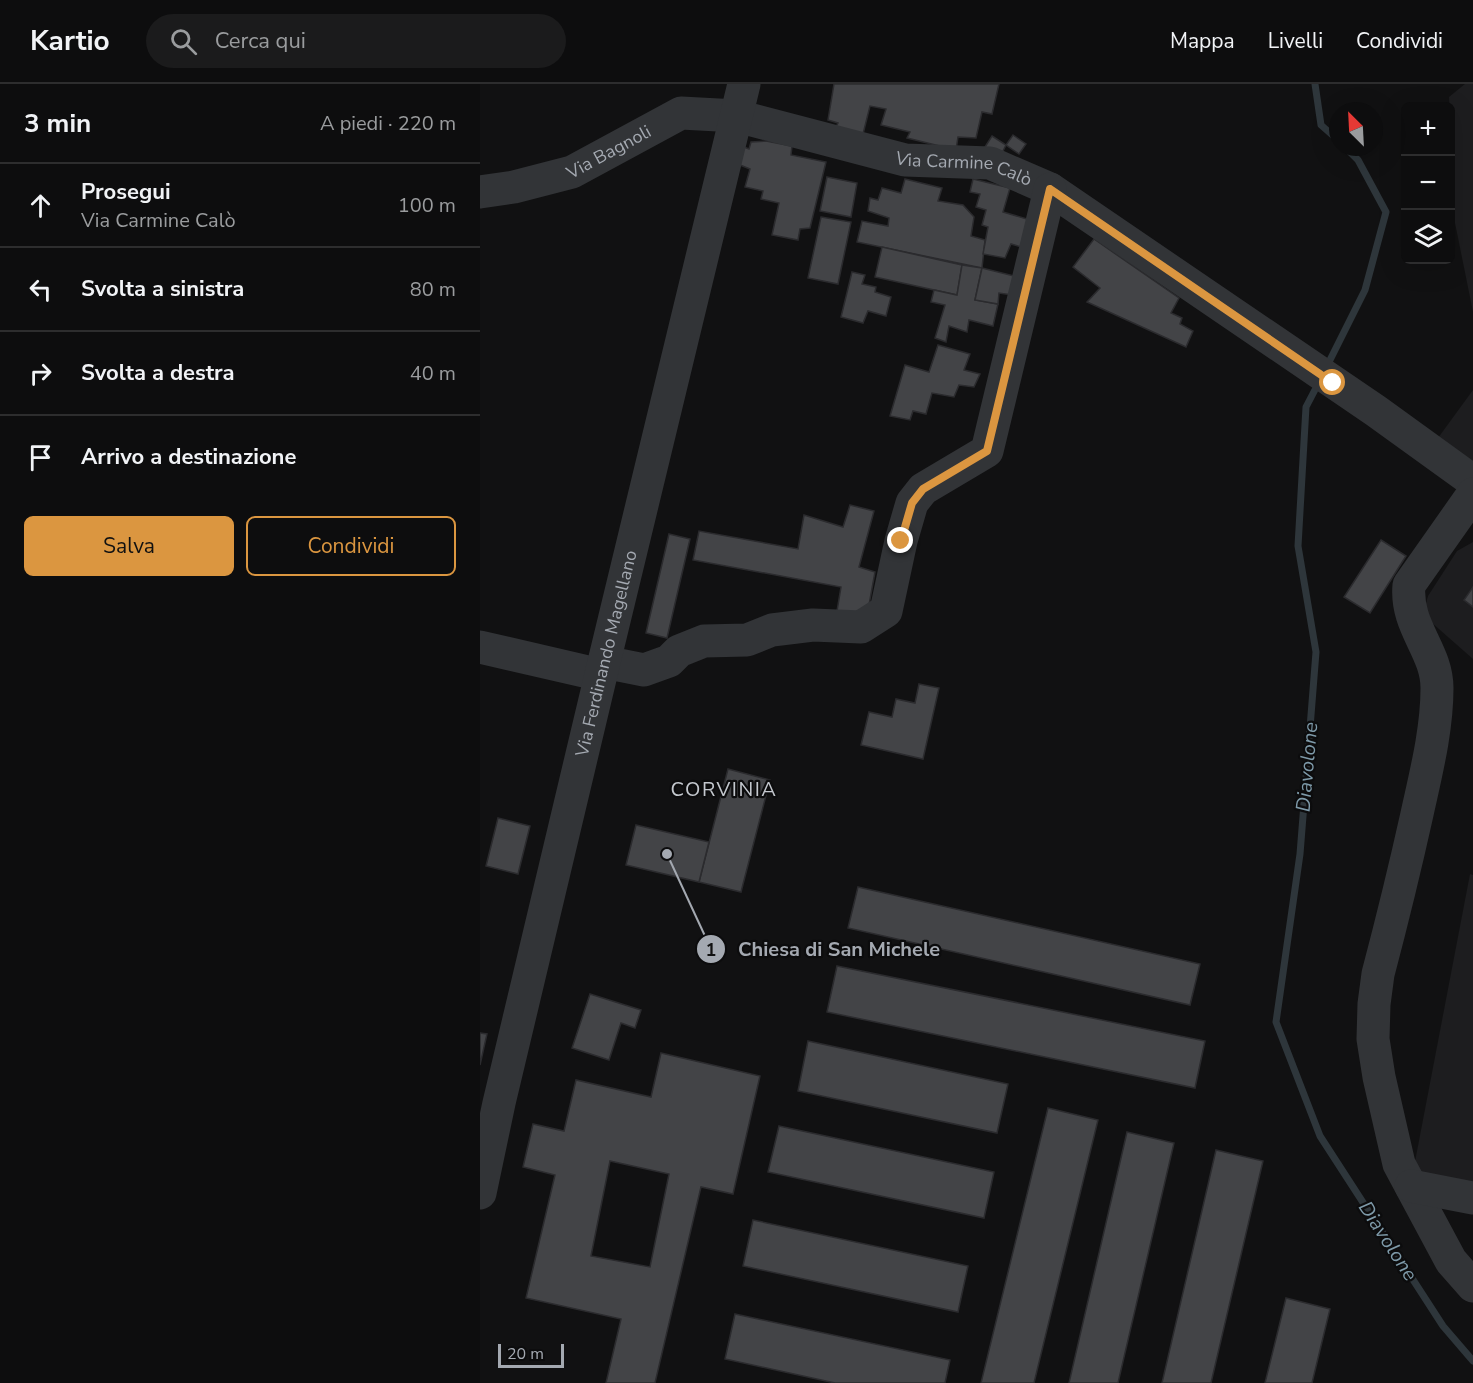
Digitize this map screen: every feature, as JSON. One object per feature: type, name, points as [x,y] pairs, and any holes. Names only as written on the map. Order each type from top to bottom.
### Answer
[{"type":"street","points":[[737,116],[744,84]]},
{"type":"street","name":"Via Bagnoli","points":[[480,192],[514,187],[572,172],[681,113],[737,116]]},
{"type":"street","name":"Via Carmine Calò","points":[[737,116],[905,160],[990,163],[1050,189],[1376,411],[1473,481]]},
{"type":"street","name":"Via Ferdinando Magellano","points":[[480,1193],[490,1101],[603,669],[737,116]]},
{"type":"street","points":[[480,647],[603,669],[644,670],[669,661],[679,651],[704,641],[747,640],[772,630],[813,625],[861,627],[886,611],[901,541],[912,503],[923,489],[987,451],[1050,189]]},
{"type":"street","points":[[1473,494],[1409,585],[1407,600],[1412,620],[1432,661],[1437,677],[1437,691],[1428,765],[1378,974],[1373,1039],[1379,1077],[1399,1164],[1451,1261],[1473,1286]]},
{"type":"street","points":[[1411,1186],[1473,1198]]},
{"type":"shaded area","points":[[1465,84],[1473,84],[1473,312],[1455,223],[1455,102],[1449,102],[1449,97]]},
{"type":"shaded area","points":[[1473,390],[1473,462],[1438,438]]},
{"type":"shaded area","points":[[1473,542],[1473,659],[1431,622],[1425,607],[1428,596],[1457,551]]},
{"type":"shaded area","points":[[1470,874],[1473,875],[1473,1186],[1413,1172]]},
{"type":"building","points":[[834,84],[999,84],[992,114],[982,112],[976,138],[958,137],[956,150],[907,138],[910,132],[881,125],[886,109],[870,106],[862,138],[834,131],[838,123],[828,120]]},
{"type":"building","points":[[1013,135],[1026,144],[1019,154],[1006,145]]},
{"type":"building","points":[[992,136],[1006,145],[1001,155],[985,147]]},
{"type":"building","points":[[766,141],[792,146],[791,155],[826,162],[810,228],[800,229],[798,240],[772,235],[779,203],[761,199],[763,191],[745,187],[750,169],[740,165],[744,147],[749,149],[751,142]]},
{"type":"building","points":[[827,177],[857,183],[851,217],[820,211]]},
{"type":"building","points":[[905,179],[942,188],[938,201],[963,205],[974,217],[971,236],[985,240],[982,268],[857,242],[862,221],[888,226],[889,218],[868,211],[870,198],[878,200],[882,188],[901,193]]},
{"type":"building","points":[[973,179],[1010,188],[1003,212],[1027,219],[1028,249],[1011,244],[1005,258],[983,254],[988,227],[982,225],[986,210],[976,207],[980,194],[970,192]]},
{"type":"building","points":[[821,217],[851,222],[838,284],[808,278]]},
{"type":"building","points":[[1094,239],[1179,298],[1171,313],[1182,318],[1180,324],[1193,331],[1186,347],[1087,302],[1100,288],[1073,267]]},
{"type":"building","points":[[882,247],[962,265],[957,295],[875,277]]},
{"type":"building","points":[[962,265],[982,268],[975,300],[998,304],[993,326],[969,320],[967,332],[949,326],[946,342],[935,338],[945,305],[931,302],[934,290],[957,295]]},
{"type":"building","points":[[982,268],[1022,278],[1019,296],[999,293],[998,304],[975,300]]},
{"type":"building","points":[[852,272],[865,275],[862,284],[876,287],[875,292],[891,297],[886,316],[868,311],[863,323],[841,317]]},
{"type":"building","points":[[938,345],[970,354],[964,370],[980,374],[974,387],[959,385],[954,397],[932,393],[926,414],[913,411],[910,420],[890,416],[905,365],[929,372]]},
{"type":"building","points":[[850,505],[874,511],[859,567],[875,572],[867,616],[837,611],[841,587],[693,560],[699,531],[798,549],[804,515],[843,527]]},
{"type":"building","points":[[669,534],[690,539],[667,638],[646,633]]},
{"type":"building","points":[[1381,540],[1406,556],[1370,613],[1344,597]]},
{"type":"building","points":[[1473,587],[1473,607],[1464,600]]},
{"type":"building","points":[[919,684],[939,688],[923,759],[861,745],[869,712],[892,717],[896,699],[915,703]]},
{"type":"building","points":[[728,769],[770,780],[741,892],[699,882]]},
{"type":"building","points":[[498,818],[530,826],[518,874],[486,866]]},
{"type":"building","points":[[636,825],[709,842],[699,882],[626,865]]},
{"type":"building","points":[[858,887],[1200,964],[1190,1005],[848,928]]},
{"type":"building","points":[[837,966],[1205,1041],[1195,1088],[827,1012]]},
{"type":"building","points":[[590,994],[641,1010],[635,1028],[621,1023],[609,1060],[572,1048]]},
{"type":"building","points":[[480,1033],[487,1034],[480,1065]]},
{"type":"building","points":[[808,1041],[1008,1084],[997,1133],[798,1091]]},
{"type":"building","points":[[661,1053],[760,1076],[733,1194],[701,1187],[655,1383],[606,1383],[621,1319],[526,1298],[555,1175],[523,1167],[533,1124],[564,1131],[576,1080],[651,1097]],"holes":[[[610,1161],[669,1174],[650,1267],[591,1256]]]},
{"type":"building","points":[[1048,1108],[1098,1120],[1034,1383],[981,1383]]},
{"type":"building","points":[[779,1126],[994,1172],[984,1218],[768,1172]]},
{"type":"building","points":[[1127,1132],[1174,1143],[1118,1383],[1069,1383]]},
{"type":"building","points":[[1216,1150],[1263,1161],[1211,1383],[1162,1383]]},
{"type":"building","points":[[753,1220],[968,1266],[958,1312],[743,1266]]},
{"type":"building","points":[[1286,1298],[1330,1309],[1312,1383],[1265,1383]]},
{"type":"building","points":[[735,1314],[950,1360],[945,1383],[835,1383],[725,1359]]},
{"type":"waterway","name":"Diavolone","points":[[1315,84],[1321,125],[1329,132]]},
{"type":"waterway","name":"Diavolone","points":[[1327,366],[1365,290],[1386,212],[1354,156]]},
{"type":"waterway","name":"Diavolone","points":[[1318,384],[1306,407],[1298,546],[1316,652],[1300,854],[1276,1022],[1320,1136],[1443,1326],[1473,1361]]},
{"type":"place","name":"Chiesa di San Michele","points":[[667,854]]},
{"type":"district","name":"CORVINIA","points":[[724,789]]},
{"type":"route","points":[[901,541],[912,503],[923,489],[987,451],[1050,189],[1333,383]]}]
